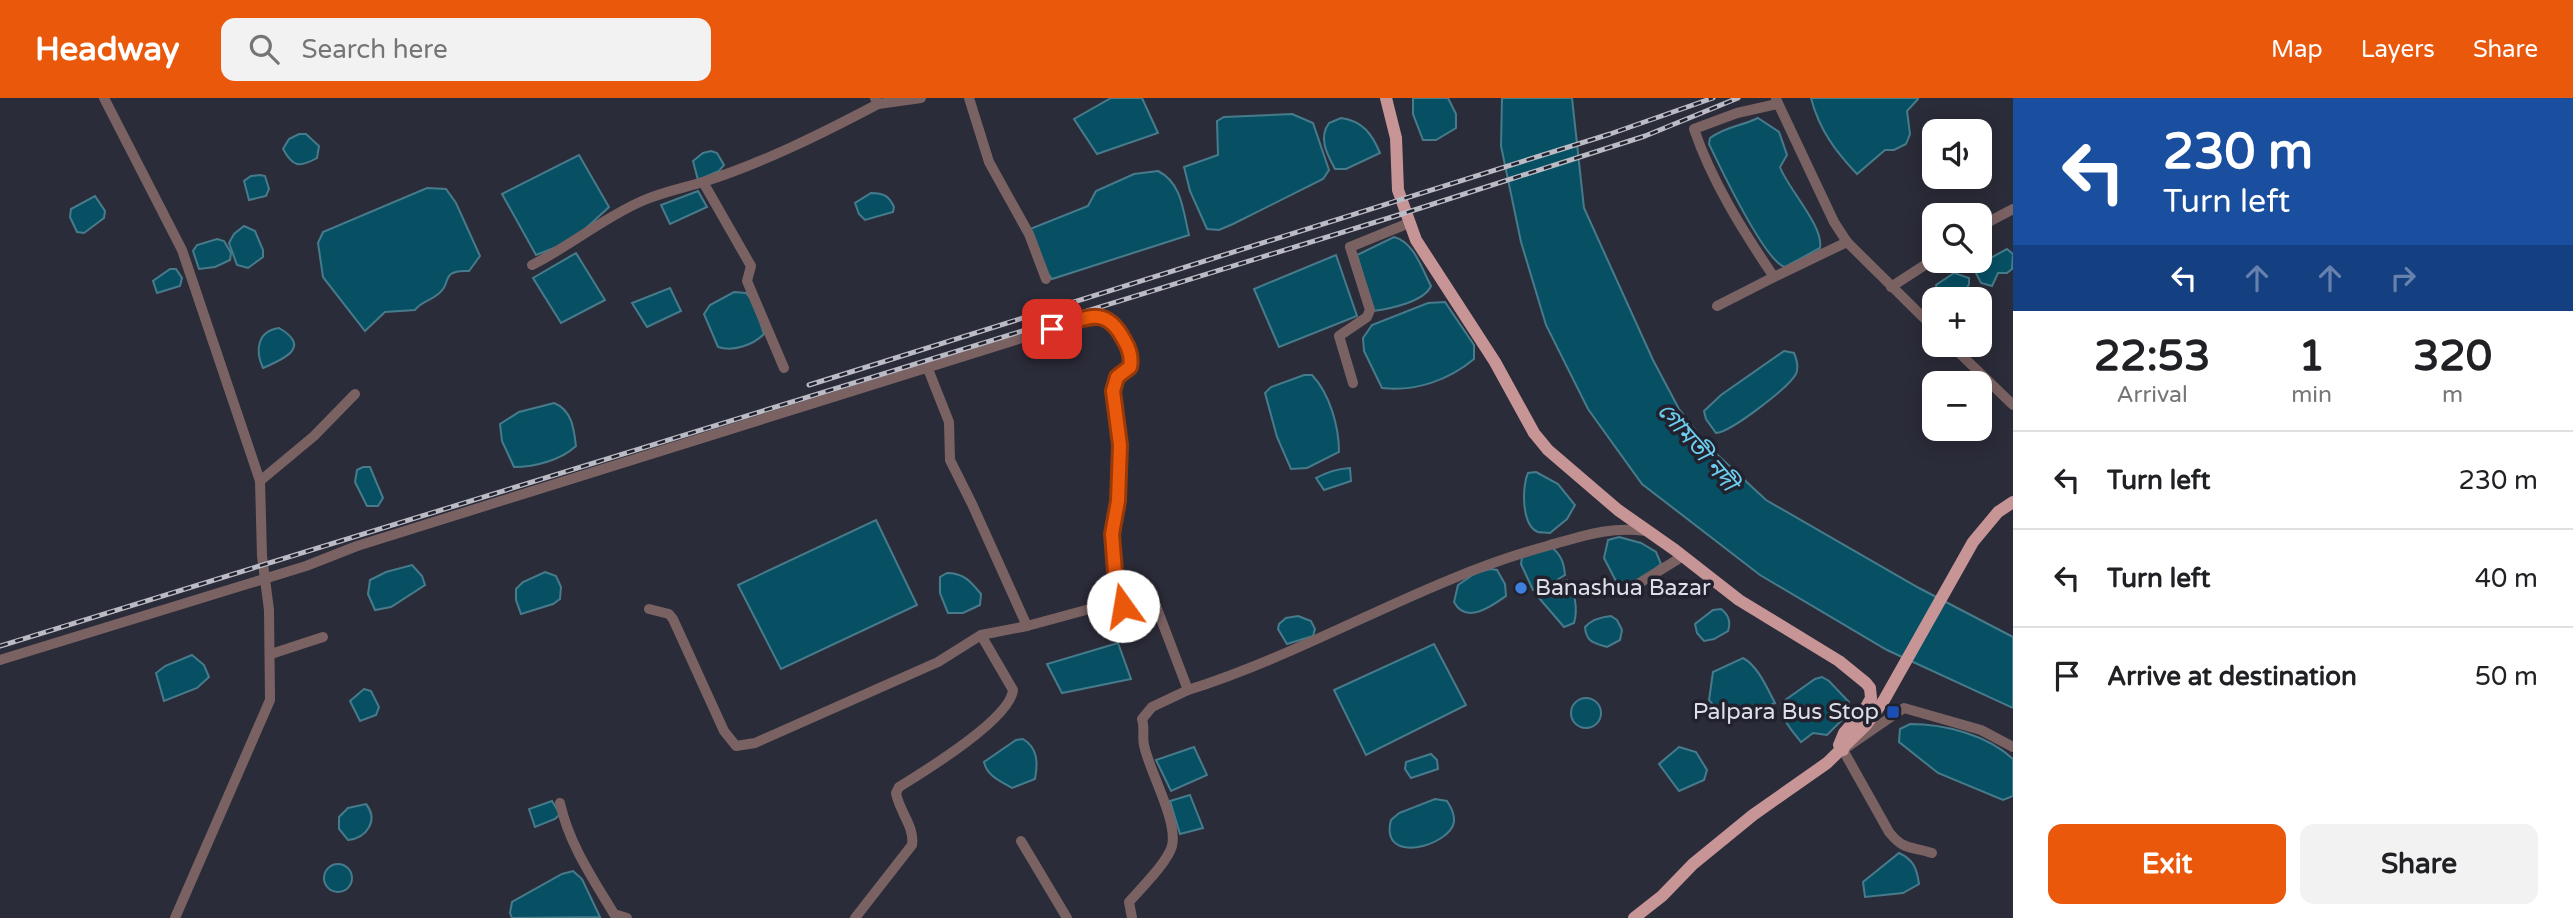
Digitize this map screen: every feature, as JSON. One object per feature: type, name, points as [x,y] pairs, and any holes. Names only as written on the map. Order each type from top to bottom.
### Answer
[{"type":"main road","points":[[1386,98],[1396,138],[1398,190],[1409,223],[1421,250],[1482,340],[1534,433],[1556,458],[1647,531],[1739,600],[1839,661],[1866,683],[1870,688],[1871,698],[1844,733],[1839,745],[1843,750]]},
{"type":"main road","points":[[1634,918],[1662,896],[1693,864],[1843,750],[1875,715],[1973,542],[1998,512],[2013,502]]},
{"type":"street","points":[[104,98],[182,250],[260,481],[271,654],[270,700],[175,918]]},
{"type":"street","points":[[532,264],[641,201],[703,182],[835,127],[877,101],[922,98]]},
{"type":"street","points":[[969,98],[989,162],[1029,234],[1046,279]]},
{"type":"street","points":[[1774,277],[1746,235],[1710,169],[1694,129],[1776,101],[1834,222],[1847,242],[1922,317]]},
{"type":"street","points":[[703,182],[751,266],[747,281],[784,369]]},
{"type":"street","points":[[1992,220],[2013,209]]},
{"type":"street","points":[[1353,383],[1339,336],[1367,317],[1370,310],[1350,247],[1409,223]]},
{"type":"street","points":[[1717,306],[1847,242]]},
{"type":"street","points":[[1891,287],[1922,267]]},
{"type":"street","points":[[0,660],[265,579],[357,546],[1090,317],[1106,317],[1114,322],[1131,361],[1130,367],[1113,383],[1120,445],[1118,501],[1112,534],[1119,601],[1127,609],[1152,604],[1156,606],[1188,690]]},
{"type":"street","points":[[1963,357],[2013,405]]},
{"type":"street","points":[[928,369],[949,422],[950,460],[1027,626]]},
{"type":"street","points":[[260,481],[314,436],[355,394]]},
{"type":"street","points":[[1132,918],[1129,902],[1167,857],[1172,838],[1166,810],[1143,744],[1146,731],[1142,719],[1152,707],[1188,690],[1229,677],[1455,577],[1527,551],[1616,528],[1647,531]]},
{"type":"street","points":[[1625,592],[1683,556]]},
{"type":"street","points":[[649,609],[669,614],[673,619],[724,731],[736,746],[755,743],[842,706],[938,662],[981,635],[1027,626],[1119,601]]},
{"type":"street","points":[[855,918],[912,845],[911,830],[897,800],[899,787],[950,754],[998,716],[1012,699],[1013,690],[981,635]]},
{"type":"street","points":[[271,654],[323,637]]},
{"type":"street","points":[[1932,853],[1899,844],[1889,832],[1843,750],[1904,708],[1981,730],[2013,747]]},
{"type":"street","points":[[560,803],[568,835],[614,914],[627,918]]},
{"type":"street","points":[[1021,841],[1067,918]]},
{"type":"water","points":[[1111,98],[1142,98],[1158,133],[1097,154],[1074,119]]},
{"type":"water","points":[[1413,98],[1448,98],[1456,114],[1456,128],[1436,140],[1423,140],[1413,114]]},
{"type":"water","name":"গোমতী নদী","points":[[1502,98],[1572,98],[1584,208],[1653,360],[1679,409],[1709,447],[1766,500],[1919,588],[2013,637],[2013,708],[1887,650],[1760,575],[1642,484],[1588,409],[1546,325],[1521,242],[1501,146]]},
{"type":"water","points":[[1811,98],[1918,99],[1907,111],[1910,134],[1906,144],[1894,150],[1885,150],[1857,174],[1829,139],[1818,120]]},
{"type":"water","points":[[1292,114],[1313,123],[1329,170],[1323,179],[1233,224],[1219,230],[1207,229],[1190,191],[1184,167],[1218,155],[1217,121],[1224,117]]},
{"type":"water","points":[[1341,118],[1361,125],[1374,140],[1380,153],[1346,169],[1335,169],[1327,152],[1324,134],[1329,123]]},
{"type":"water","points":[[1758,118],[1779,132],[1787,155],[1780,167],[1817,229],[1820,239],[1820,248],[1785,267],[1776,261],[1755,232],[1709,144],[1710,138],[1716,134]]},
{"type":"water","points":[[306,134],[319,146],[317,158],[297,164],[283,149],[289,139]]},
{"type":"water","points":[[703,153],[717,153],[724,165],[719,171],[698,180],[693,161]]},
{"type":"water","points":[[579,155],[609,207],[572,241],[536,255],[502,194]]},
{"type":"water","points":[[1158,171],[1166,176],[1177,190],[1189,235],[1052,279],[1047,273],[1030,229],[1088,206],[1096,191],[1134,174]]},
{"type":"water","points":[[251,176],[265,176],[269,189],[266,196],[249,200],[244,181]]},
{"type":"water","points":[[427,188],[446,189],[456,203],[480,256],[469,271],[451,274],[440,293],[415,310],[385,312],[365,331],[323,277],[318,243],[323,232]]},
{"type":"water","points":[[698,191],[707,207],[670,224],[661,205]]},
{"type":"water","points":[[871,193],[888,198],[894,207],[893,212],[865,220],[859,214],[855,203]]},
{"type":"water","points":[[95,196],[105,211],[104,218],[84,233],[77,232],[70,217],[71,209]]},
{"type":"water","points":[[244,226],[255,231],[263,250],[263,257],[248,268],[237,265],[229,243],[234,234]]},
{"type":"water","points":[[1394,237],[1412,250],[1431,286],[1414,300],[1373,311],[1357,255]]},
{"type":"water","points":[[217,239],[224,241],[231,253],[230,260],[215,267],[199,269],[193,251],[197,245]]},
{"type":"water","points":[[2007,249],[2013,254],[2012,269],[2007,273],[1998,273],[1992,286],[1981,283],[1976,273],[1992,273],[1992,257]]},
{"type":"water","points":[[576,253],[605,300],[561,323],[533,278]]},
{"type":"water","points":[[1336,255],[1357,316],[1279,347],[1254,289]]},
{"type":"water","points":[[170,269],[176,269],[182,278],[180,286],[157,293],[153,281]]},
{"type":"water","points":[[1954,273],[1969,278],[1968,287],[1936,285]]},
{"type":"water","points":[[670,288],[681,311],[647,327],[632,303]]},
{"type":"water","points":[[734,292],[746,293],[753,301],[764,334],[742,346],[730,349],[718,347],[704,314],[710,305]]},
{"type":"water","points":[[1445,302],[1474,345],[1474,359],[1454,373],[1431,383],[1407,388],[1382,388],[1364,351],[1363,338],[1372,325],[1428,303]]},
{"type":"water","points":[[279,328],[289,335],[294,347],[279,361],[263,368],[259,355],[262,337]]},
{"type":"water","points":[[1784,351],[1794,353],[1797,361],[1797,371],[1791,381],[1746,418],[1716,433],[1704,411],[1721,395]]},
{"type":"water","points":[[1304,375],[1312,375],[1324,392],[1335,422],[1339,452],[1307,468],[1291,469],[1277,437],[1265,393],[1271,387]]},
{"type":"water","points":[[554,403],[568,415],[576,446],[547,462],[514,467],[502,441],[500,424],[519,412]]},
{"type":"water","points":[[370,467],[383,498],[378,506],[367,506],[355,482],[357,470]]},
{"type":"water","points":[[1350,468],[1351,481],[1324,490],[1316,478],[1332,471]]},
{"type":"water","points":[[1536,472],[1558,484],[1575,505],[1567,519],[1550,533],[1538,532],[1532,528],[1526,514],[1526,479],[1528,473]]},
{"type":"water","points":[[876,520],[917,605],[781,669],[738,585]]},
{"type":"water","points":[[1619,537],[1641,543],[1656,552],[1661,564],[1637,582],[1619,587],[1604,558],[1608,540]]},
{"type":"water","points":[[1551,547],[1561,559],[1565,575],[1542,589],[1533,590],[1521,564],[1522,557]]},
{"type":"water","points":[[412,565],[422,576],[425,585],[391,607],[375,610],[368,594],[370,580],[386,572]]},
{"type":"water","points":[[1497,570],[1505,584],[1506,596],[1472,613],[1459,609],[1454,602],[1458,585],[1477,572]]},
{"type":"water","points":[[545,572],[556,576],[561,587],[560,599],[553,604],[521,614],[516,600],[516,589],[523,582]]},
{"type":"water","points":[[947,573],[963,576],[970,582],[981,594],[980,605],[963,613],[948,613],[940,593],[940,577]]},
{"type":"water","points":[[1567,580],[1574,595],[1576,612],[1574,623],[1564,627],[1539,598],[1541,592]]},
{"type":"water","points":[[1721,609],[1729,619],[1728,631],[1704,641],[1697,633],[1695,624],[1713,610]]},
{"type":"water","points":[[1298,616],[1311,621],[1315,629],[1313,636],[1287,644],[1278,629],[1279,624],[1286,618]]},
{"type":"water","points":[[1611,616],[1617,620],[1622,630],[1620,640],[1607,647],[1592,641],[1587,636],[1585,627],[1597,619]]},
{"type":"water","points":[[1118,643],[1131,679],[1062,693],[1047,664]]},
{"type":"water","points":[[1434,644],[1466,705],[1366,755],[1334,690]]},
{"type":"water","points":[[192,655],[204,665],[209,677],[197,688],[164,701],[156,673],[165,666]]},
{"type":"water","points":[[1743,658],[1758,672],[1775,703],[1733,721],[1724,718],[1709,700],[1713,672]]},
{"type":"water","points":[[1822,677],[1849,702],[1846,716],[1827,735],[1813,733],[1801,742],[1790,729],[1781,703]]},
{"type":"water","points":[[364,689],[371,691],[379,707],[376,715],[360,721],[350,701]]},
{"type":"water","points":[[1586,698],[1597,702],[1601,713],[1597,724],[1586,728],[1575,724],[1571,713],[1575,702]]},
{"type":"water","points":[[1910,724],[1937,726],[1965,733],[2003,751],[2013,759],[2013,796],[2003,800],[1938,773],[1899,742],[1900,729]]},
{"type":"water","points":[[1023,739],[1032,747],[1036,756],[1035,779],[1012,788],[991,775],[984,762],[1016,740]]},
{"type":"water","points":[[1194,747],[1207,775],[1171,791],[1156,760]]},
{"type":"water","points":[[1679,747],[1696,752],[1707,770],[1704,780],[1679,791],[1659,764]]},
{"type":"water","points":[[1431,754],[1437,760],[1438,769],[1411,778],[1405,769],[1406,762]]},
{"type":"water","points":[[1190,795],[1203,828],[1180,834],[1170,801]]},
{"type":"water","points":[[1435,799],[1447,801],[1451,808],[1454,822],[1450,831],[1429,844],[1416,847],[1395,843],[1390,834],[1391,820],[1399,813]]},
{"type":"water","points":[[552,801],[560,814],[555,819],[535,827],[529,809]]},
{"type":"water","points":[[366,804],[371,816],[369,827],[361,836],[348,840],[339,829],[339,817],[348,808]]},
{"type":"water","points":[[1899,853],[1914,866],[1919,884],[1903,893],[1865,897],[1863,882]]},
{"type":"water","points":[[338,864],[348,868],[352,878],[348,888],[338,892],[328,888],[324,878],[328,868]]},
{"type":"water","points":[[573,871],[582,879],[600,917],[512,918],[512,902],[562,874]]},
{"type":"railway","points":[[809,385],[1610,134],[1713,98]]},
{"type":"railway","points":[[0,646],[1405,213],[1645,136],[1738,98]]},
{"type":"place","name":"Banashua Bazar","points":[[1521,588]]},
{"type":"place","name":"Palpara Bus Stop","points":[[1893,712]]},
{"type":"route","points":[[1052,329],[1090,317],[1106,317],[1114,322],[1130,353],[1130,367],[1113,383],[1120,445],[1118,501],[1112,534],[1119,601],[1123,606]]}]
